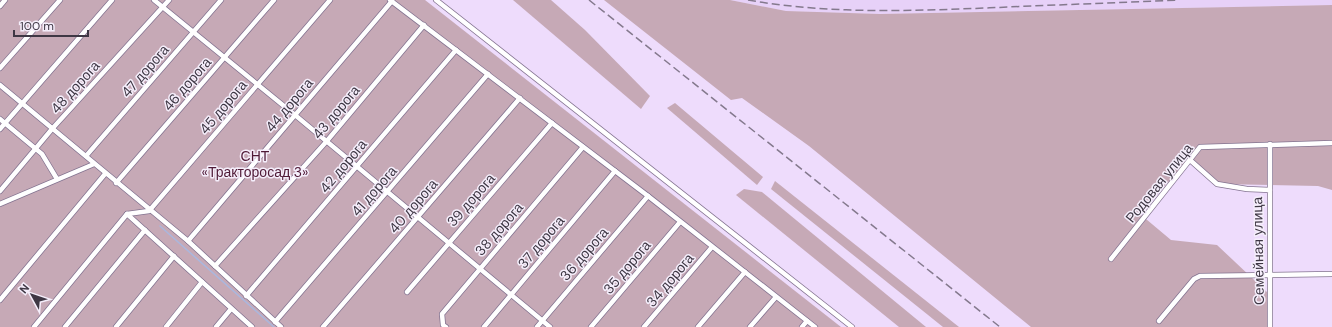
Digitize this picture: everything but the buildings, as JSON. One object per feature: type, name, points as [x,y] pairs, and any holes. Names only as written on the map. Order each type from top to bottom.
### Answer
[{"type":"street","points":[[0,6],[5,0]]},
{"type":"street","points":[[0,68],[60,0]]},
{"type":"street","points":[[0,130],[112,0]]},
{"type":"street","points":[[154,0],[295,114],[326,142],[550,327]]},
{"type":"street","name":"48 дорога","points":[[0,191],[52,129],[169,0]]},
{"type":"street","name":"47 дорога","points":[[86,156],[221,0]]},
{"type":"street","name":"46 дорога","points":[[116,182],[274,0]]},
{"type":"street","name":"45 дорога","points":[[150,210],[330,0]]},
{"type":"street","points":[[436,0],[852,327]]},
{"type":"street","points":[[391,1],[648,196],[815,327]]},
{"type":"street","name":"44 дорога","points":[[188,241],[391,1]]},
{"type":"street","name":"43 дорога","points":[[215,266],[326,142],[424,25]]},
{"type":"street","name":"42 дорога","points":[[246,296],[456,50]]},
{"type":"street","name":"41 дорога","points":[[275,322],[488,74]]},
{"type":"street","points":[[0,85],[86,156],[105,174],[188,241],[281,327]]},
{"type":"street","name":"40 дорога","points":[[323,327],[520,98]]},
{"type":"street","points":[[0,119],[42,154],[57,179]]},
{"type":"street","name":"39 дорога","points":[[407,292],[448,242],[552,123]]},
{"type":"street","name":"Родовая улица","points":[[1111,259],[1200,147],[1332,143]]},
{"type":"street","points":[[1270,144],[1270,190]]},
{"type":"street","name":"38 дорога","points":[[446,327],[443,324],[442,314],[583,147]]},
{"type":"street","name":"Семейная улица","points":[[1190,160],[1217,184],[1247,189],[1270,190],[1270,327]]},
{"type":"street","points":[[0,204],[94,164]]},
{"type":"street","name":"37 дорога","points":[[484,327],[615,171]]},
{"type":"street","points":[[0,300],[105,174]]},
{"type":"street","name":"36 дорога","points":[[537,327],[648,196]]},
{"type":"street","points":[[34,327],[127,214],[150,210]]},
{"type":"street","points":[[127,214],[252,327]]},
{"type":"street","name":"35 дорога","points":[[591,327],[680,222]]},
{"type":"street","points":[[65,327],[145,230]]},
{"type":"street","name":"34 дорога","points":[[644,327],[712,247]]},
{"type":"street","points":[[116,327],[174,256]]},
{"type":"street","points":[[698,327],[745,272]]},
{"type":"street","points":[[1159,321],[1194,279],[1200,276],[1332,274]]},
{"type":"street","points":[[166,327],[202,282]]},
{"type":"street","points":[[750,327],[776,297]]},
{"type":"street","points":[[216,327],[231,309]]},
{"type":"street","points":[[802,327],[807,321]]},
{"type":"shaded area","points":[[730,0],[1332,0],[1332,5],[880,14],[786,11]]},
{"type":"green space","name":"СНТ «Тракторосад 3»","points":[[0,0],[425,0],[841,327],[0,327]]},
{"type":"green space","points":[[513,0],[551,0],[585,30],[650,96],[641,109]]},
{"type":"green space","points":[[604,0],[730,0],[786,11],[880,14],[1332,5],[1332,190],[1318,186],[1217,184],[1189,159],[1140,214],[1171,240],[1217,245],[1268,293],[1267,327],[1031,327],[809,146],[742,98],[731,100]]},
{"type":"green space","points":[[675,103],[763,177],[757,185],[667,108]]},
{"type":"green space","points":[[775,181],[959,327],[943,327],[771,189]]},
{"type":"green space","points":[[744,189],[762,192],[926,327],[899,327],[736,195]]},
{"type":"waterway","points":[[160,226],[274,327]]},
{"type":"railway","points":[[589,0],[1000,327]]},
{"type":"railway","points":[[748,0],[807,8],[867,10],[926,10],[1179,0]]}]
